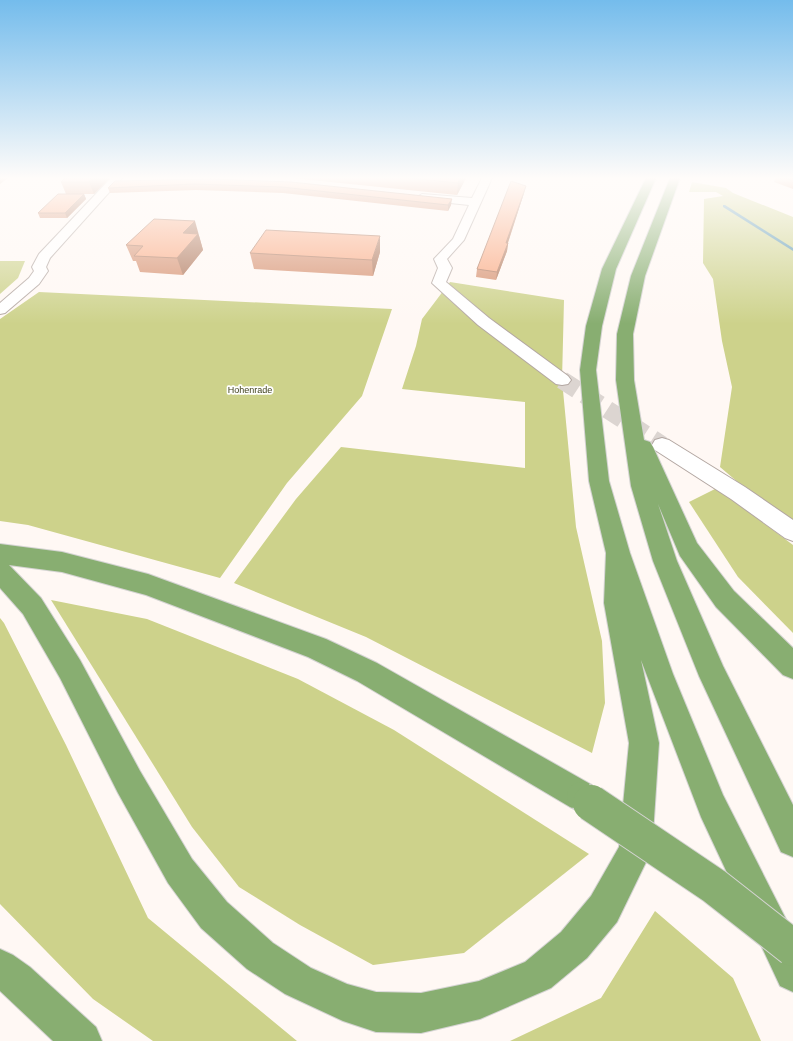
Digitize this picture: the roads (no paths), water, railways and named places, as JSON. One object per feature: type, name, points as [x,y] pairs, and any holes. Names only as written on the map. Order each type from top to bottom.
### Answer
[{"type":"highway","points":[[629,227],[609,269],[594,326],[588,370],[599,481],[618,553],[659,674],[712,806],[793,973]]},
{"type":"highway","points":[[657,227],[638,276],[625,334],[625,380],[641,486],[666,561],[714,676],[793,840]]},
{"type":"highway","points":[[629,414],[688,549],[725,600],[793,666]]},
{"type":"highway","points":[[0,571],[32,606],[70,669],[129,782],[180,871],[214,915],[260,956],[298,981],[343,1002],[376,1012],[420,1013],[480,1000],[538,975],[574,944],[604,909],[634,850],[644,743],[616,603],[618,553]]},
{"type":"highway","points":[[0,554],[62,562],[148,585],[316,648],[367,672],[581,796],[714,886],[793,948]]},
{"type":"highway","points":[[0,968],[17,980],[82,1041]]},
{"type":"street","points":[[0,310],[34,281],[41,271],[38,267],[44,257],[73,227]]},
{"type":"street","points":[[464,227],[458,240],[440,259],[445,268],[439,283],[453,297],[562,380]]},
{"type":"street","points":[[662,445],[738,493],[793,532]]},
{"type":"waterway","points":[[756,227],[793,250]]},
{"type":"tunnel","points":[[562,380],[662,445]]},
{"type":"park label","name":"Hohenrade","points":[[250,390]]}]
